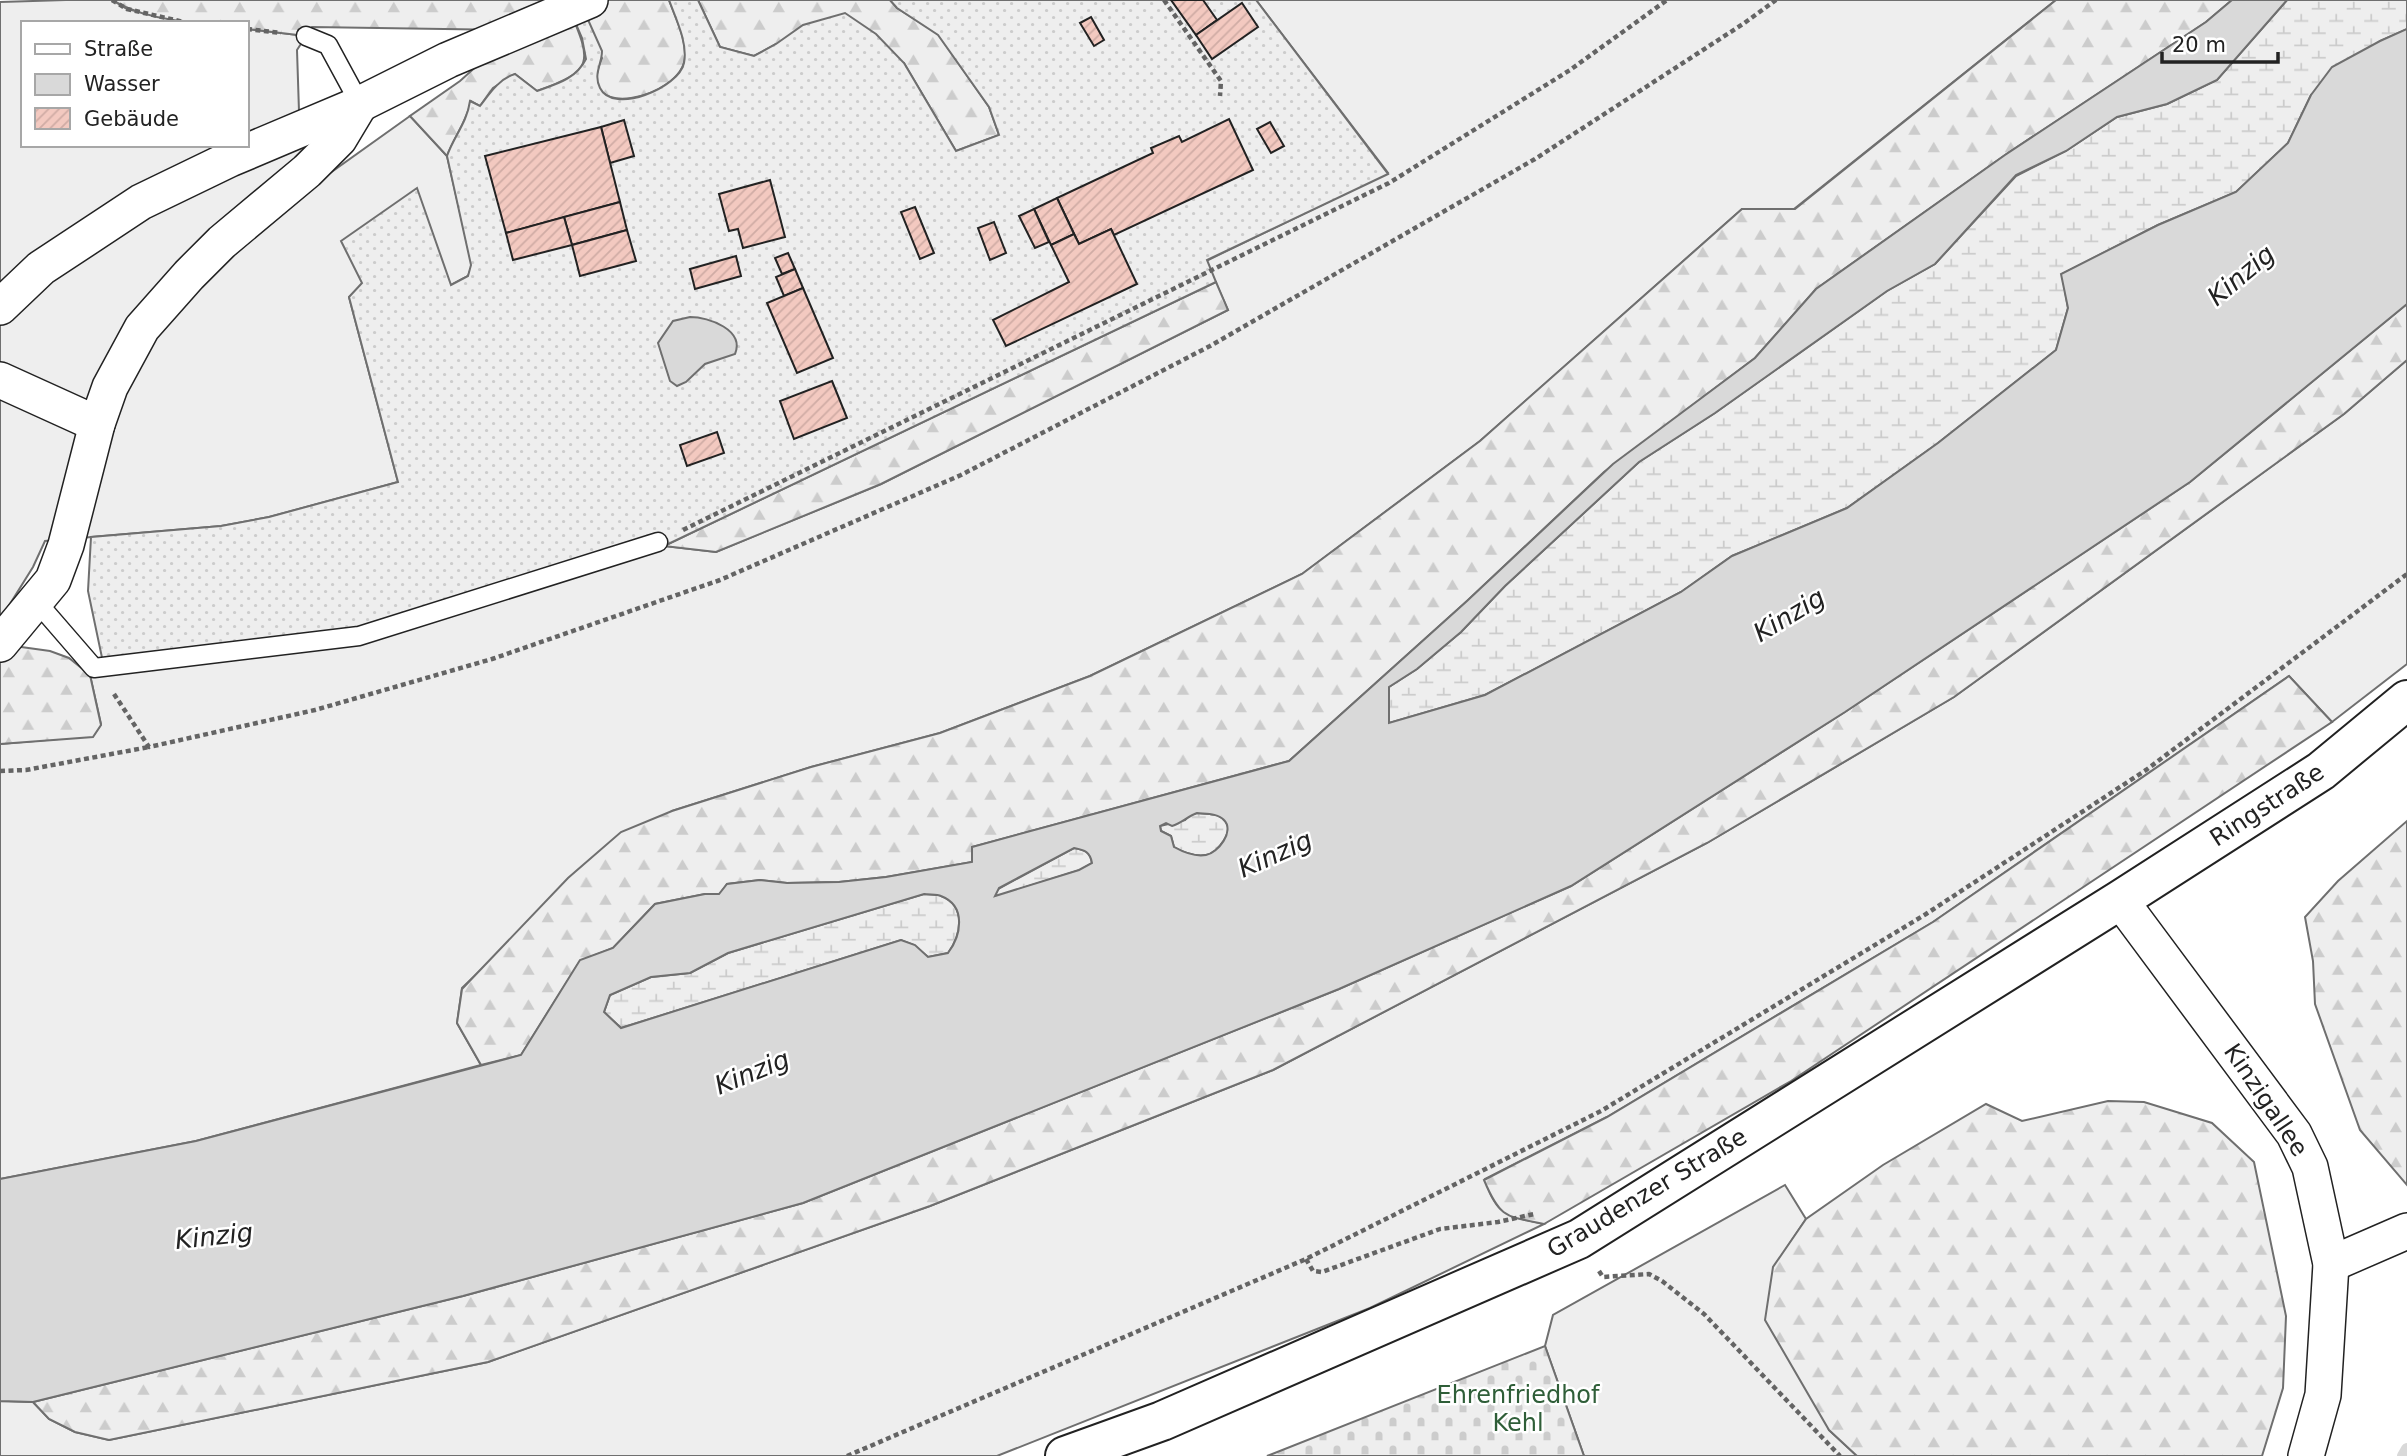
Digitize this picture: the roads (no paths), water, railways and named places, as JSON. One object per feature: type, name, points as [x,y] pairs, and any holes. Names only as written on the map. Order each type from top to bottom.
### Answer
[{"type":"main road","name":"Ringstraße","points":[[2120,900],[2321,771],[2407,700]]},
{"type":"main road","name":"Graudenzer Straße","points":[[1065,1456],[1161,1421],[1579,1239],[2120,900]]},
{"type":"street","points":[[0,307],[41,268],[141,202],[230,159],[360,104],[448,60],[590,0]]},
{"type":"street","points":[[0,644],[52,580],[66,545],[97,424],[110,387],[142,328],[222,242],[307,171],[339,139],[360,104]]},
{"type":"street","points":[[0,380],[97,424]]},
{"type":"street","name":"Kinzigallee","points":[[2120,900],[2294,1134],[2310,1167],[2331,1264],[2323,1395],[2306,1456]]},
{"type":"street","points":[[2331,1264],[2407,1231]]},
{"type":"lane","points":[[306,36],[328,46],[360,104]]},
{"type":"lane","points":[[36,601],[94,668],[359,636],[658,542]]},
{"type":"water","name":"Kinzig","points":[[2232,0],[2287,0],[2217,80],[2167,104],[2117,117],[2066,151],[2016,175],[1935,264],[1887,291],[1715,413],[1639,462],[1505,586],[1461,632],[1417,669],[1389,687],[1389,723],[1485,695],[1681,592],[1732,556],[1847,508],[1938,443],[2056,350],[2068,308],[2061,274],[2158,225],[2236,192],[2288,143],[2311,95],[2332,67],[2407,29],[2407,304],[2190,482],[1845,712],[1571,886],[1339,989],[803,1203],[463,1296],[33,1402],[0,1401],[0,1179],[196,1141],[521,1055],[580,960],[613,948],[655,904],[705,894],[719,894],[727,884],[760,880],[787,883],[839,882],[972,862],[972,847],[1289,761],[1467,601],[1613,464],[1755,358],[1816,289],[2005,155],[2206,22]],"holes":[[[1197,813],[1218,816],[1227,825],[1224,841],[1206,855],[1193,855],[1174,847],[1171,836],[1161,831],[1160,826],[1166,823],[1172,826]],[[1074,848],[1090,856],[1092,863],[1079,870],[995,896],[999,888]],[[924,894],[939,895],[949,901],[958,914],[956,938],[948,953],[928,957],[915,945],[901,940],[621,1028],[604,1012],[610,995],[651,977],[690,973],[728,953]]]},
{"type":"water","points":[[690,317],[706,319],[723,326],[735,338],[737,346],[735,354],[705,364],[686,382],[677,386],[670,381],[658,343],[673,321]]},
{"type":"waterway","points":[[2403,1456],[2407,1449]]},
{"type":"park label","name":"Ehrenfriedhof Kehl","points":[[1518,1409]]}]
